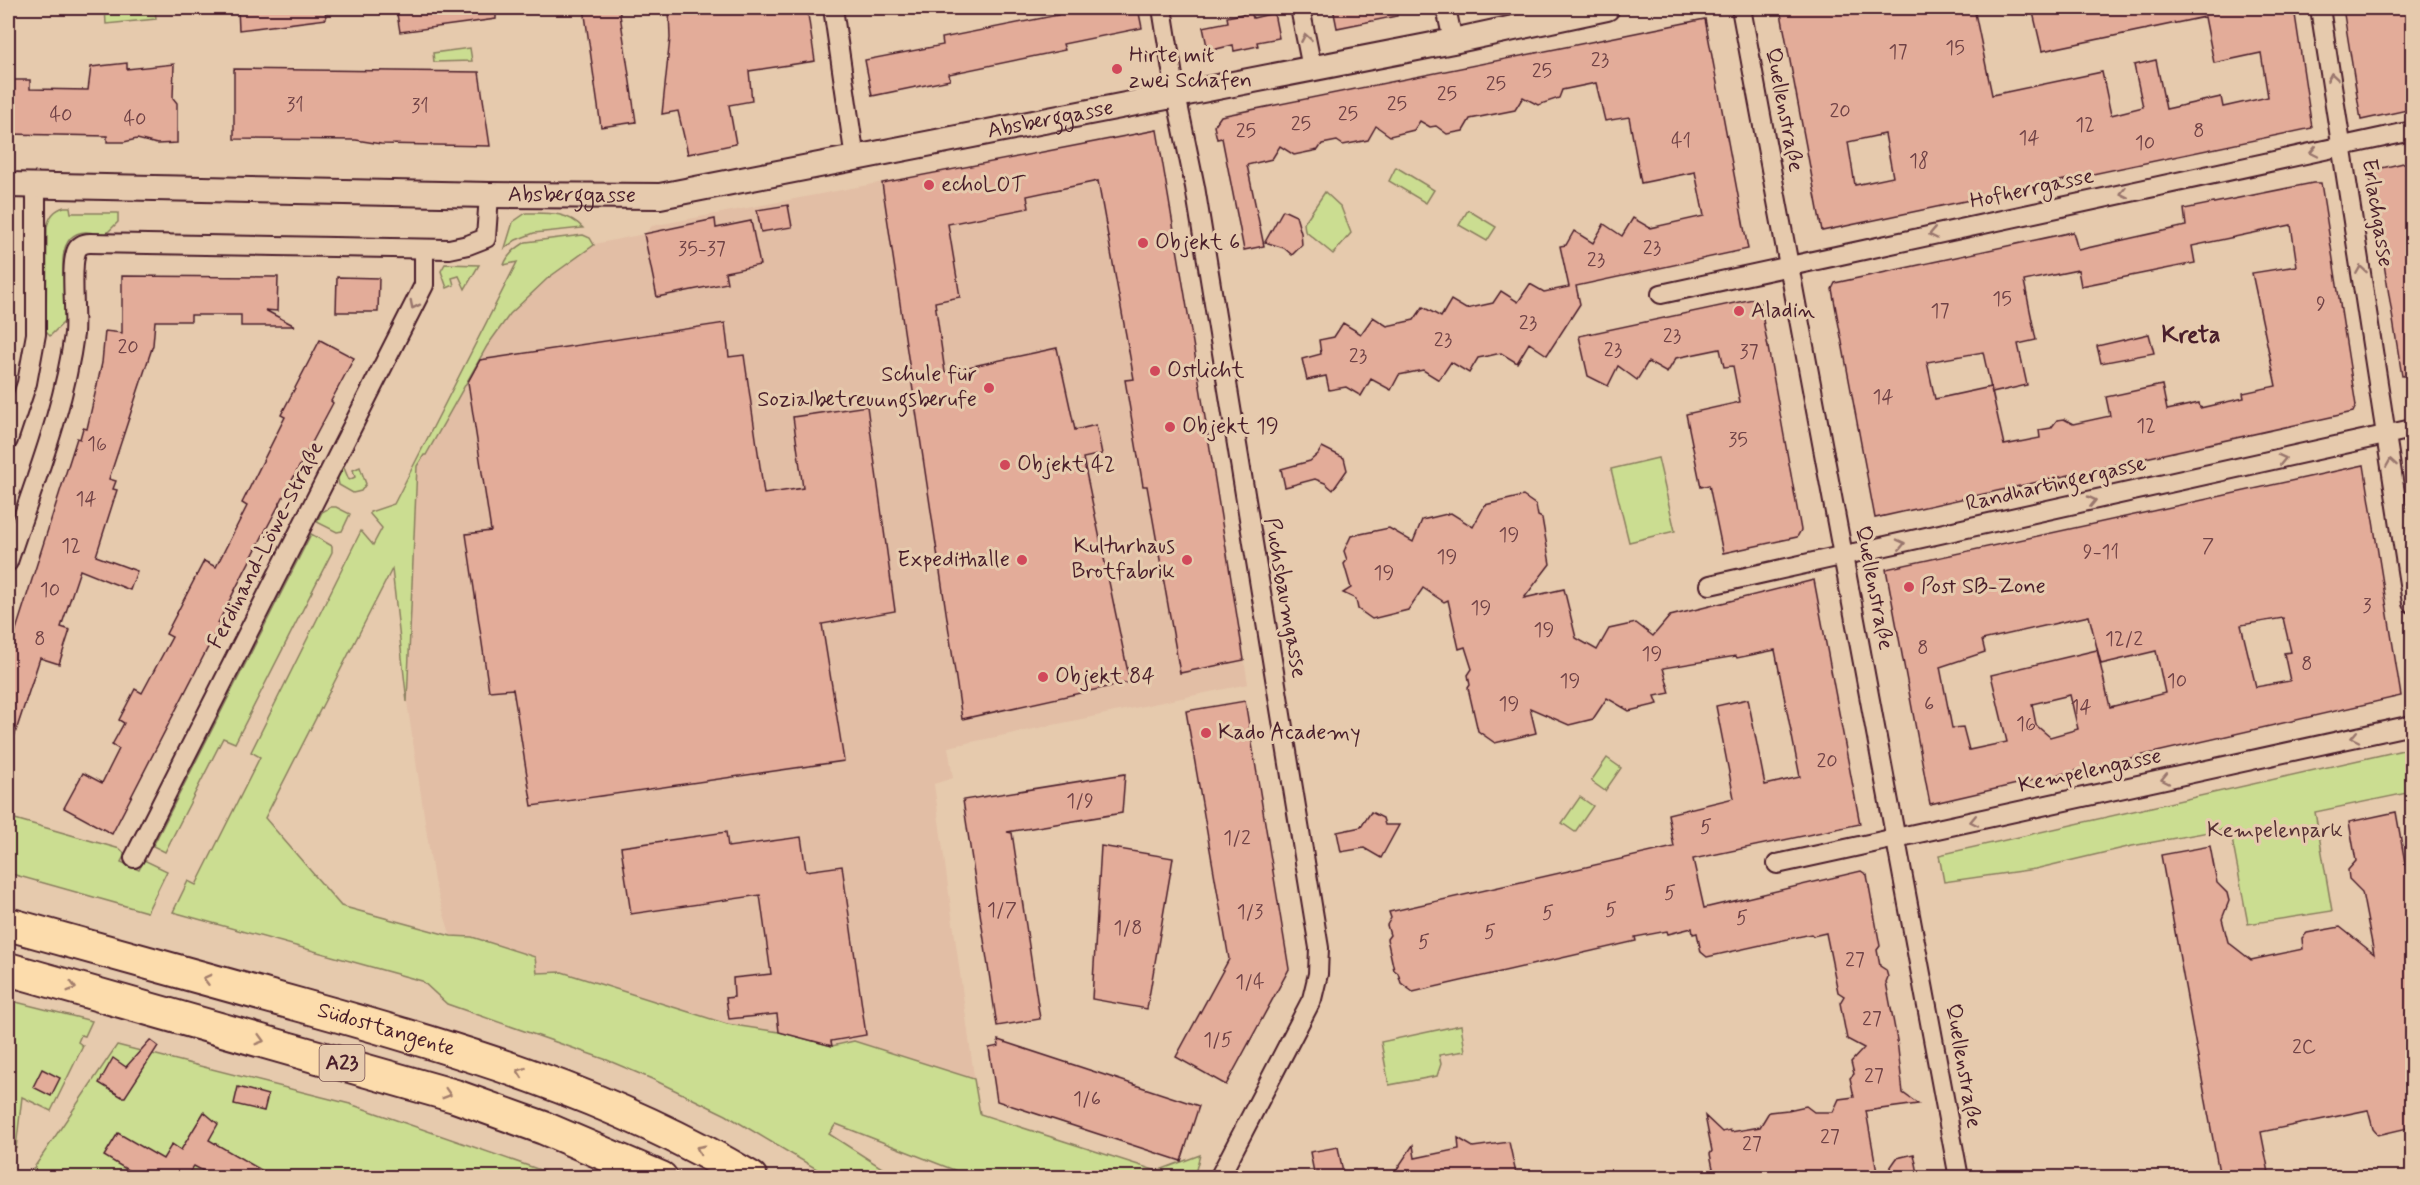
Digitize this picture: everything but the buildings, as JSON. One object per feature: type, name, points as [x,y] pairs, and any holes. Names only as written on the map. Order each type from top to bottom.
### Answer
[{"type":"highway","name":"Südosttangente","points":[[8,924],[466,1052],[582,1095],[631,1116],[684,1141],[751,1178]]},
{"type":"highway","name":"Südosttangente","points":[[8,969],[455,1096],[544,1128],[661,1178]]},
{"type":"street","points":[[833,8],[855,159]]},
{"type":"street","name":"Puchsbaumgasse","points":[[1162,8],[1176,95],[1195,187],[1319,948],[1318,974],[1312,999],[1219,1178]]},
{"type":"street","points":[[1300,8],[1312,68]]},
{"type":"street","points":[[1446,8],[1453,41]]},
{"type":"street","name":"Absberggasse","points":[[8,185],[489,195],[660,196],[1453,41],[1607,8]]},
{"type":"street","name":"Quellenstraße","points":[[1741,8],[1959,1178]]},
{"type":"street","name":"Erlachgasse","points":[[2320,8],[2412,603]]},
{"type":"street","name":"Hofherrgasse","points":[[1661,294],[2412,131]]},
{"type":"street","points":[[8,440],[27,383],[36,334],[36,185]]},
{"type":"street","name":"Absberggasse","points":[[8,562],[70,365],[76,318],[74,263],[76,252],[81,245],[90,243],[449,249],[486,238],[489,195]]},
{"type":"street","name":"Ferdinand-Löwe-Straße","points":[[134,858],[424,285],[424,249]]},
{"type":"street","name":"Randhartingergasse","points":[[1710,585],[2412,429]]},
{"type":"street","name":"Kempelengasse","points":[[1778,864],[2412,725]]},
{"type":"shaded area","points":[[1157,130],[1248,684],[948,747],[953,778],[934,784],[981,1127],[457,957],[434,881],[407,702],[417,466],[424,454],[426,455],[487,346],[510,314],[548,278],[585,249],[595,244],[644,234],[652,226]]},
{"type":"green space","points":[[105,8],[155,8],[156,19],[106,24]]},
{"type":"green space","points":[[470,48],[472,61],[434,62],[433,53]]},
{"type":"green space","points":[[1396,167],[1434,190],[1426,203],[1389,181]]},
{"type":"green space","points":[[1325,192],[1341,207],[1351,233],[1333,254],[1305,231],[1304,223]]},
{"type":"green space","points":[[64,207],[70,207],[71,213],[118,213],[118,222],[104,236],[86,232],[75,235],[68,242],[64,252],[63,278],[68,312],[66,320],[50,336],[46,332],[47,227],[52,214]]},
{"type":"green space","points":[[1468,210],[1496,227],[1487,241],[1459,225]]},
{"type":"green space","points":[[526,213],[549,213],[564,216],[571,218],[583,228],[534,233],[516,240],[505,248],[513,222]]},
{"type":"green space","points":[[583,235],[590,238],[594,245],[548,278],[510,314],[487,346],[426,455],[417,466],[407,702],[392,569],[265,818],[341,906],[451,936],[472,937],[535,957],[537,973],[562,972],[727,1024],[779,1032],[832,1046],[854,1041],[974,1079],[980,1114],[1157,1171],[1200,1155],[1194,1177],[972,1177],[836,1124],[829,1134],[896,1177],[830,1177],[726,1115],[652,1079],[607,1060],[447,1004],[422,981],[173,912],[188,881],[196,885],[260,757],[251,752],[361,531],[373,545],[382,528],[370,512],[394,504],[517,262],[504,265],[508,258],[526,242]]},
{"type":"green space","points":[[445,264],[479,265],[465,289],[459,276],[452,278],[454,285],[447,288],[441,271]]},
{"type":"green space","points":[[1658,458],[1675,531],[1629,542],[1611,469]]},
{"type":"green space","points":[[342,463],[349,480],[355,477],[353,470],[360,467],[366,484],[361,491],[353,493],[339,485],[337,475]]},
{"type":"green space","points":[[331,507],[350,514],[342,531],[337,532],[317,522],[322,512]]},
{"type":"green space","points":[[311,534],[332,546],[332,552],[235,743],[223,738],[165,852],[153,846]]},
{"type":"green space","name":"Kempelenpark","points":[[2412,748],[2412,792],[2315,812],[2332,911],[2248,924],[2230,828],[2132,846],[2035,869],[1944,882],[1939,855]]},
{"type":"green space","points":[[1607,758],[1621,768],[1605,791],[1591,781]]},
{"type":"green space","points":[[1580,797],[1593,806],[1575,832],[1562,823]]},
{"type":"green space","points":[[8,817],[120,849],[125,854],[121,862],[139,870],[144,860],[167,871],[147,912],[8,873]]},
{"type":"green space","points":[[8,1000],[92,1021],[85,1036],[81,1035],[78,1042],[83,1046],[51,1111],[22,1097],[16,1148],[8,1113]]},
{"type":"green space","points":[[1461,1025],[1465,1051],[1439,1055],[1441,1064],[1437,1076],[1389,1085],[1381,1042]]},
{"type":"green space","points":[[117,1045],[350,1104],[546,1172],[553,1177],[27,1178]]},
{"type":"place","name":"Hirte mit zwei Schafen","points":[[1117,69]]},
{"type":"place","name":"echoLOT","points":[[929,185]]},
{"type":"place","name":"Objekt 6","points":[[1143,243]]},
{"type":"place","name":"Aladin","points":[[1739,311]]},
{"type":"place","name":"Ostlicht","points":[[1155,371]]},
{"type":"place","name":"Schule für Sozialbetreuungsberufe","points":[[989,388]]},
{"type":"place","name":"Objekt 19","points":[[1170,427]]},
{"type":"place","name":"Objekt 42","points":[[1005,465]]},
{"type":"place","name":"Expedithalle","points":[[1022,560]]},
{"type":"place","name":"Kulturhaus Brotfabrik","points":[[1187,560]]},
{"type":"place","name":"Post SB-Zone","points":[[1909,587]]},
{"type":"place","name":"Objekt 84","points":[[1043,677]]},
{"type":"place","name":"Kado Academy","points":[[1206,733]]},
{"type":"district","name":"Kreta","points":[[2191,335]]}]
